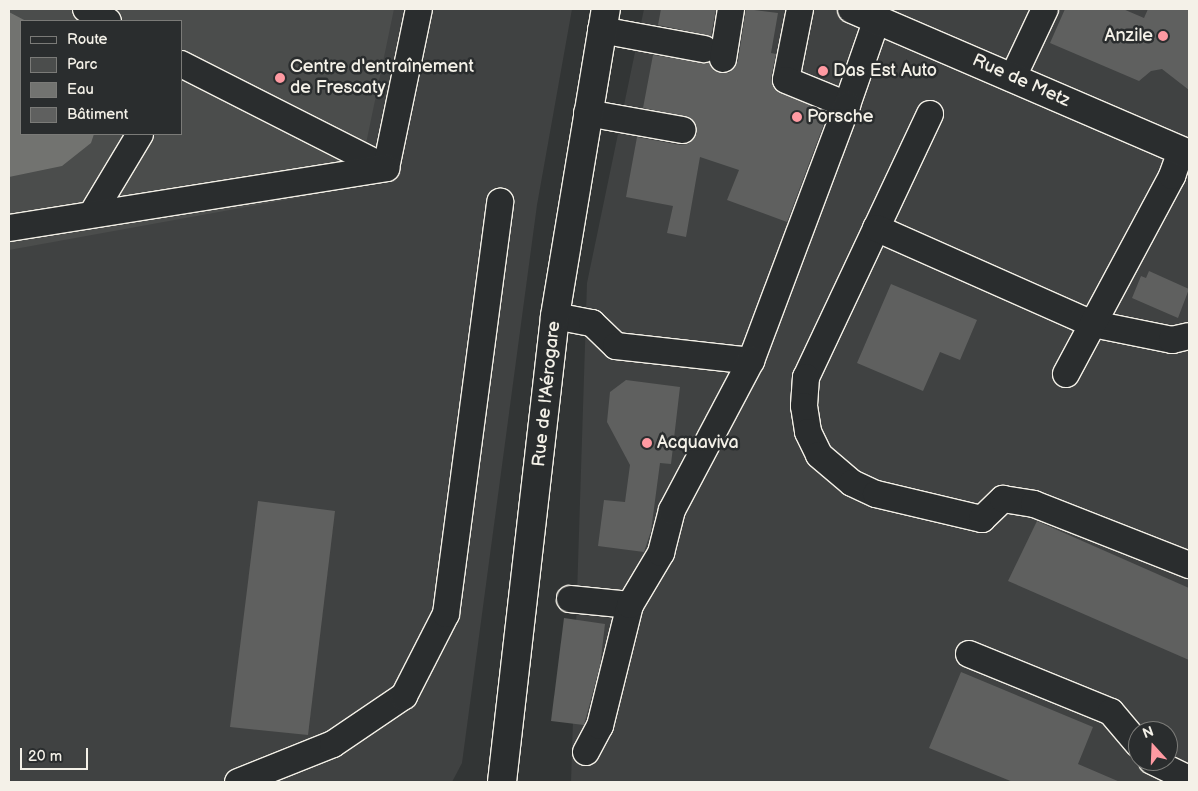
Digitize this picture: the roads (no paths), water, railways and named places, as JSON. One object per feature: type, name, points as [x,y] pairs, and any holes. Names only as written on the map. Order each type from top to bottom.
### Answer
[{"type":"main road","name":"Rue de Metz","points":[[860,12],[1185,153]]},
{"type":"main road","name":"Rue de l'Aérogare","points":[[502,782],[555,316],[603,19]]},
{"type":"street","points":[[86,9],[106,20]]},
{"type":"street","points":[[386,168],[419,9]]},
{"type":"street","points":[[603,19],[714,54],[731,9]]},
{"type":"street","points":[[800,9],[786,80],[847,105]]},
{"type":"street","points":[[1013,77],[1044,9]]},
{"type":"street","points":[[586,752],[600,726],[630,605],[661,553],[672,510],[751,361],[847,105],[860,12]]},
{"type":"street","points":[[182,65],[386,168]]},
{"type":"street","points":[[587,113],[682,130]]},
{"type":"street","points":[[930,114],[806,377],[804,406],[808,432],[820,455],[852,483],[876,494],[982,519],[1003,499],[1034,504],[1189,565]]},
{"type":"street","points":[[92,214],[139,135]]},
{"type":"street","points":[[1066,374],[1185,153]]},
{"type":"street","points":[[9,228],[386,168]]},
{"type":"street","points":[[238,782],[333,744],[404,696],[446,614],[500,202]]},
{"type":"street","points":[[876,228],[1093,324],[1172,340],[1189,336]]},
{"type":"street","points":[[555,316],[592,323],[616,346],[751,361]]},
{"type":"street","points":[[570,599],[630,605]]},
{"type":"street","points":[[969,654],[1111,712],[1128,732]]},
{"type":"street","points":[[1173,771],[1189,779]]},
{"type":"water","points":[[9,12],[24,20],[20,20],[20,135],[94,135],[91,143],[62,166],[9,177]]},
{"type":"place","name":"Anzile","points":[[1163,36]]},
{"type":"place","name":"Das Est Auto","points":[[823,71]]},
{"type":"place","name":"Centre d'entraînement de Frescaty","points":[[280,78]]},
{"type":"place","name":"Porsche","points":[[797,117]]},
{"type":"place","name":"Acquaviva","points":[[647,443]]}]
